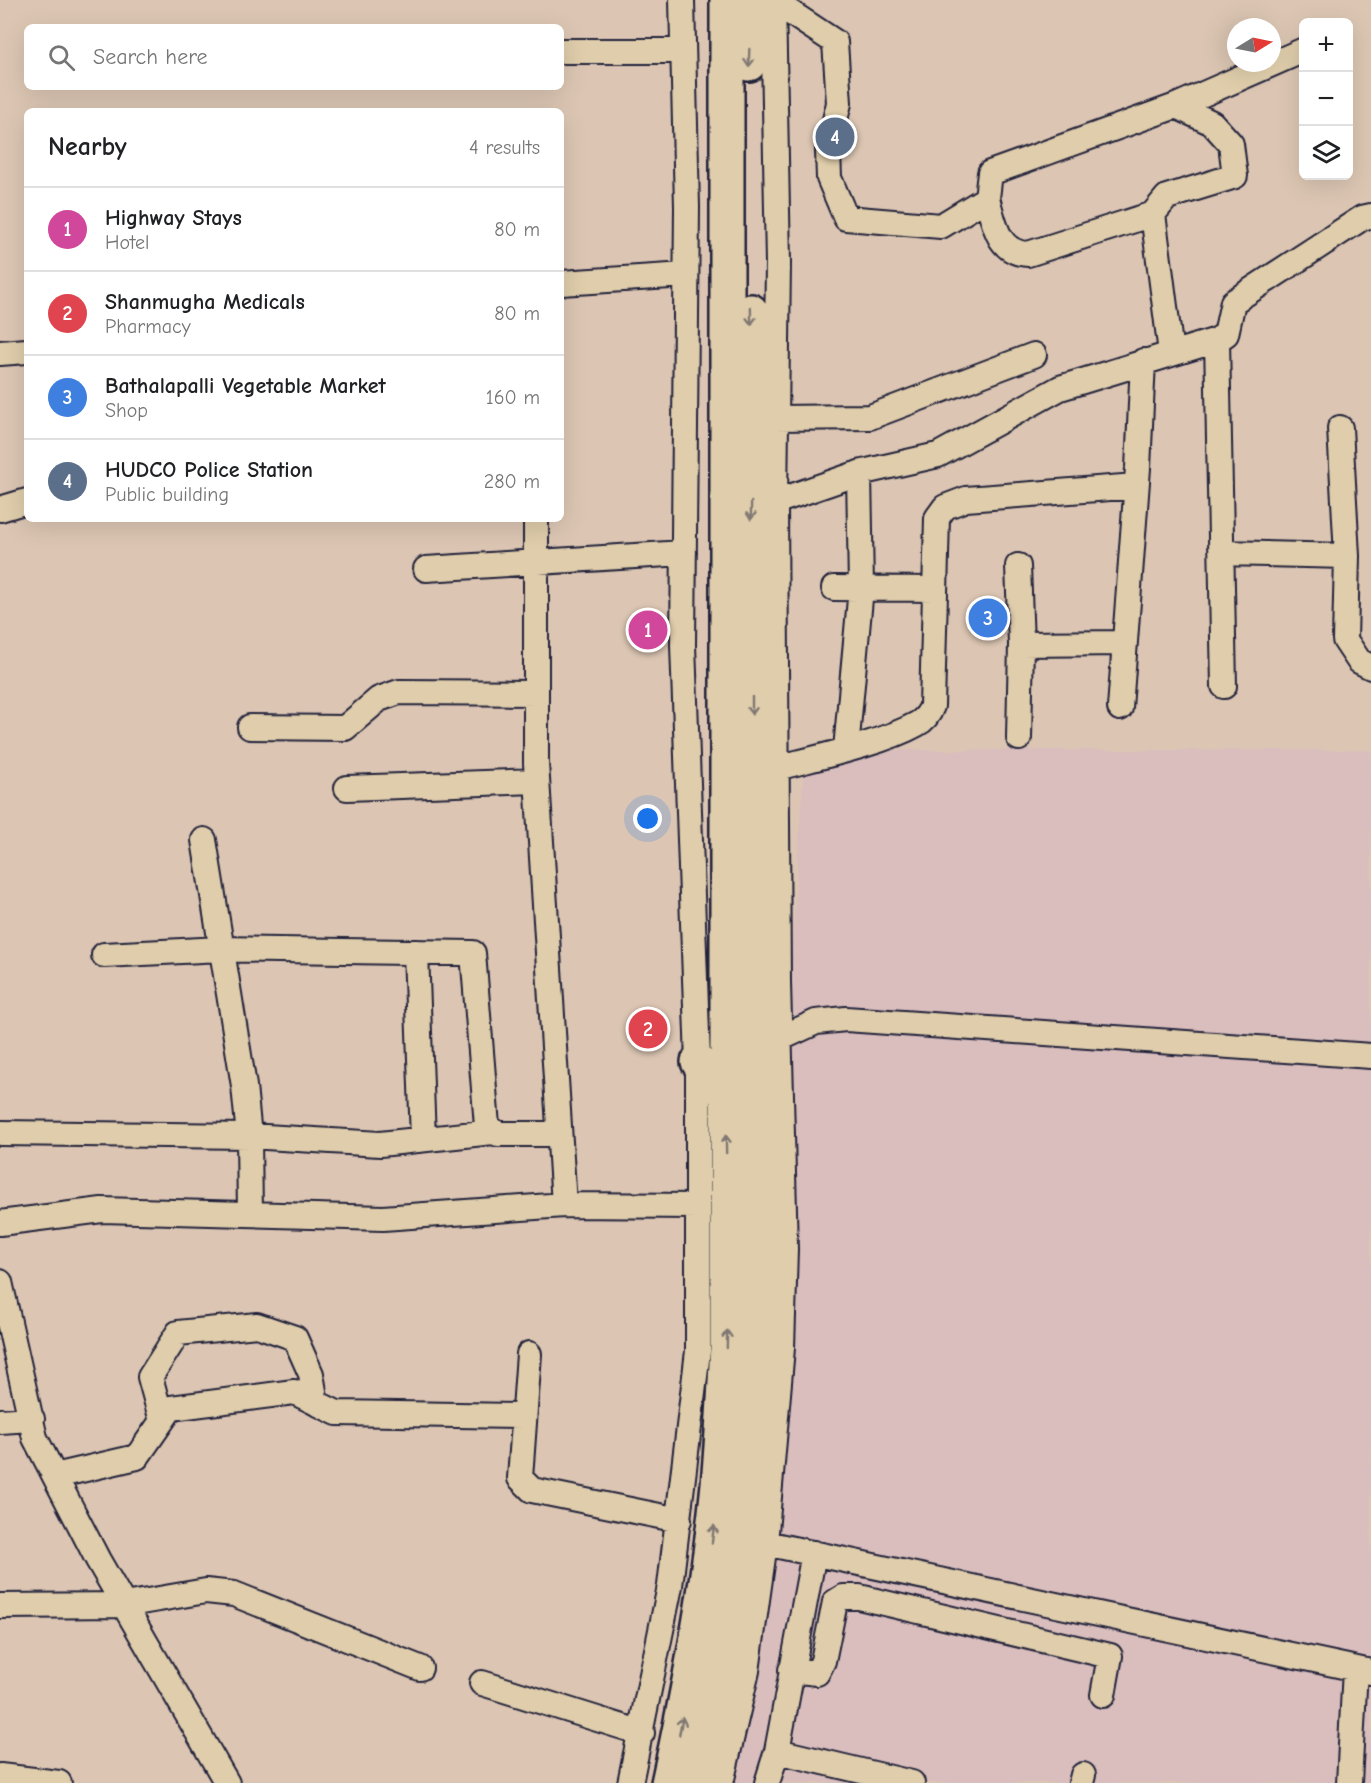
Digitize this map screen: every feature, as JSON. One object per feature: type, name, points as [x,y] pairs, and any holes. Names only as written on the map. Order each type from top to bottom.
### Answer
[{"type":"highway","points":[[699,1783],[711,1732],[743,1529],[751,1443],[768,1043],[748,75],[755,0]]},
{"type":"highway","points":[[668,1783],[691,1671],[718,1492],[727,1348],[726,1095],[755,0]]},
{"type":"highway","points":[[698,1062],[726,1095]]},
{"type":"street","points":[[630,1783],[642,1733],[670,1586],[698,1351],[698,1062],[683,645],[686,275],[682,0]]},
{"type":"street","points":[[755,0],[835,42],[839,103],[828,150],[829,178],[846,218],[942,226],[987,198]]},
{"type":"street","points":[[721,1783],[747,1671],[765,1543],[782,1348],[785,1249],[768,1043],[777,768],[778,263],[755,0]]},
{"type":"street","points":[[564,51],[684,51]]},
{"type":"street","points":[[1176,106],[1212,123],[1231,144],[1235,176],[1167,197],[1153,214],[1028,254],[1017,254],[1000,242],[987,198],[990,172],[1176,106],[1299,52]]},
{"type":"street","points":[[1153,214],[1171,354]]},
{"type":"street","points":[[776,502],[859,473],[939,455],[1060,388],[1217,340],[1226,334],[1233,302],[1244,293],[1265,282],[1362,218],[1371,216]]},
{"type":"street","points":[[564,283],[686,275]]},
{"type":"street","points":[[1217,340],[1224,686]]},
{"type":"street","points":[[0,353],[24,351]]},
{"type":"street","points":[[776,418],[870,417],[1034,355]]},
{"type":"street","points":[[1120,708],[1143,361]]},
{"type":"street","points":[[1340,429],[1347,556],[1346,640],[1359,660],[1371,667]]},
{"type":"street","points":[[846,749],[861,588],[859,473]]},
{"type":"street","points":[[777,768],[846,749],[916,724],[928,715],[932,706],[939,512],[954,502],[1136,486]]},
{"type":"street","points":[[0,508],[24,502]]},
{"type":"street","points":[[536,522],[537,781],[564,1205]]},
{"type":"street","points":[[426,569],[684,553]]},
{"type":"street","points":[[1222,553],[1347,556]]},
{"type":"street","points":[[1018,566],[1021,644],[1019,738]]},
{"type":"street","points":[[834,588],[935,589]]},
{"type":"street","points":[[1021,644],[1124,643]]},
{"type":"street","points":[[250,727],[345,728],[379,699],[399,692],[536,693]]},
{"type":"street","points":[[347,788],[537,781]]},
{"type":"street","points":[[204,840],[244,1086],[249,1136],[250,1214]]},
{"type":"street","points":[[104,955],[221,949],[473,953],[487,1126],[493,1132]]},
{"type":"street","points":[[416,952],[423,1139]]},
{"type":"street","points":[[768,1043],[816,1022],[846,1019],[1371,1056]]},
{"type":"street","points":[[0,1133],[249,1136],[381,1144],[493,1132],[559,1134]]},
{"type":"street","points":[[0,1223],[102,1210],[383,1218],[564,1205],[698,1206]]},
{"type":"street","points":[[0,1282],[35,1438],[123,1605],[227,1783]]},
{"type":"street","points":[[162,1421],[150,1377],[178,1333],[257,1325],[295,1338],[311,1374],[316,1403]]},
{"type":"street","points":[[529,1354],[520,1478],[528,1488],[679,1520]]},
{"type":"street","points":[[55,1476],[137,1457],[171,1408],[294,1392],[337,1413],[524,1416]]},
{"type":"street","points":[[0,1421],[32,1419]]},
{"type":"street","points":[[765,1543],[1363,1670],[1349,1783]]},
{"type":"street","points":[[767,1783],[777,1751],[814,1553]]},
{"type":"street","points":[[0,1606],[123,1605],[206,1591],[234,1594],[420,1668]]},
{"type":"street","points":[[792,1670],[818,1673],[823,1661],[835,1602],[843,1597],[859,1597],[1110,1656]]},
{"type":"street","points":[[1103,1695],[1119,1618]]},
{"type":"street","points":[[482,1683],[642,1733]]},
{"type":"street","points":[[777,1751],[912,1783]]},
{"type":"street","points":[[0,1776],[59,1783]]},
{"type":"shaded area","points":[[805,750],[1371,750],[1371,1783],[721,1783],[742,1691]]},
{"type":"place","name":"HUDCO Police Station","points":[[835,137]]},
{"type":"place","name":"Bathalapalli Vegetable Market","points":[[988,618]]},
{"type":"place","name":"Highway Stays","points":[[648,630]]},
{"type":"place","name":"Shanmugha Medicals","points":[[648,1029]]}]
